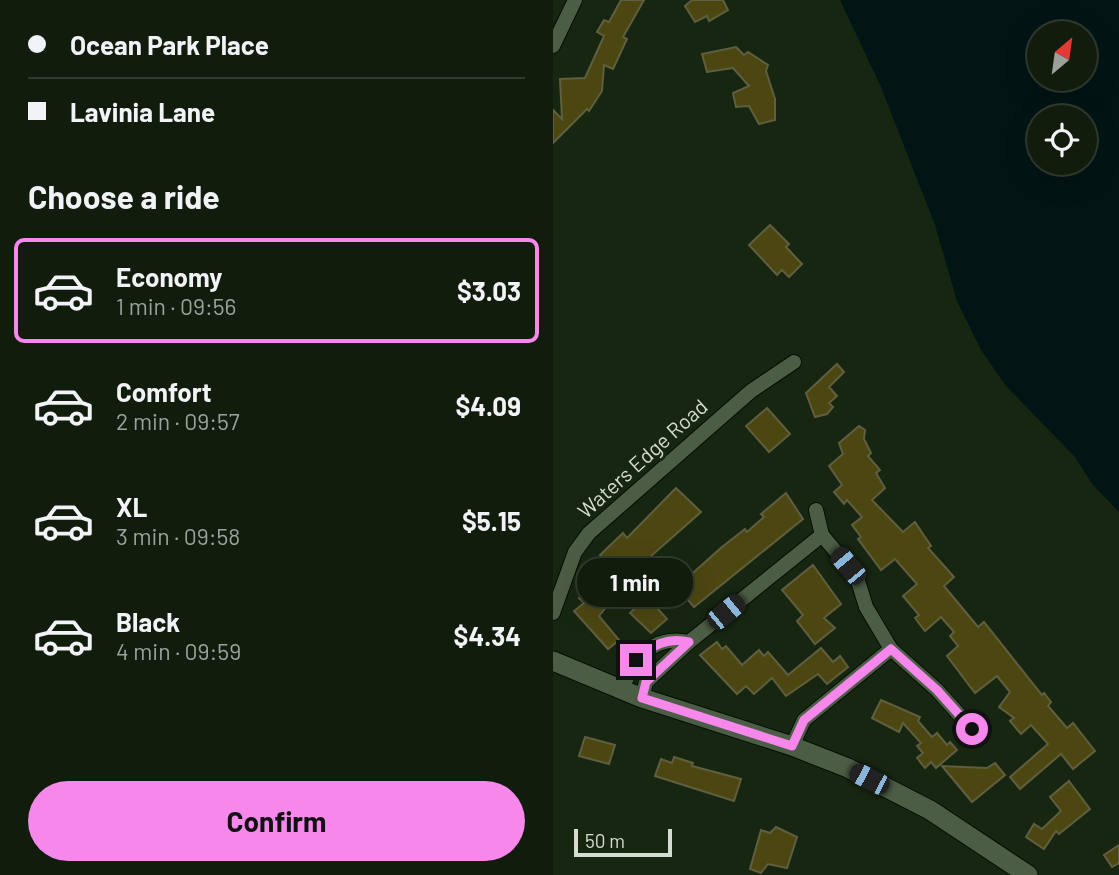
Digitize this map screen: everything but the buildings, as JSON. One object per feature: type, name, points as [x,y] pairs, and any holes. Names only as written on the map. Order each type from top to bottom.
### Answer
[{"type":"main road","points":[[553,661],[642,698],[792,746],[848,768],[930,810],[1028,875]]},
{"type":"street","points":[[553,46],[575,0]]},
{"type":"street","name":"Waters Edge Road","points":[[553,612],[575,552],[589,533],[751,391],[793,362]]},
{"type":"street","points":[[816,510],[822,535],[852,569],[866,607],[891,649],[937,690],[972,729]]},
{"type":"street","points":[[642,698],[646,682],[689,642],[822,535]]},
{"type":"street","points":[[622,690],[629,669],[647,649],[677,639],[689,642]]},
{"type":"street","points":[[792,746],[804,720],[891,649]]},
{"type":"shaded area","points":[[840,0],[1119,0],[1119,512],[1093,485],[1075,457],[1006,386],[981,350],[957,301],[935,225],[881,87]]},
{"type":"route","points":[[636,660],[647,649],[660,643],[677,639],[689,642],[685,649],[646,682],[642,698],[792,746],[797,729],[804,720],[891,649],[937,690],[972,729]]}]
